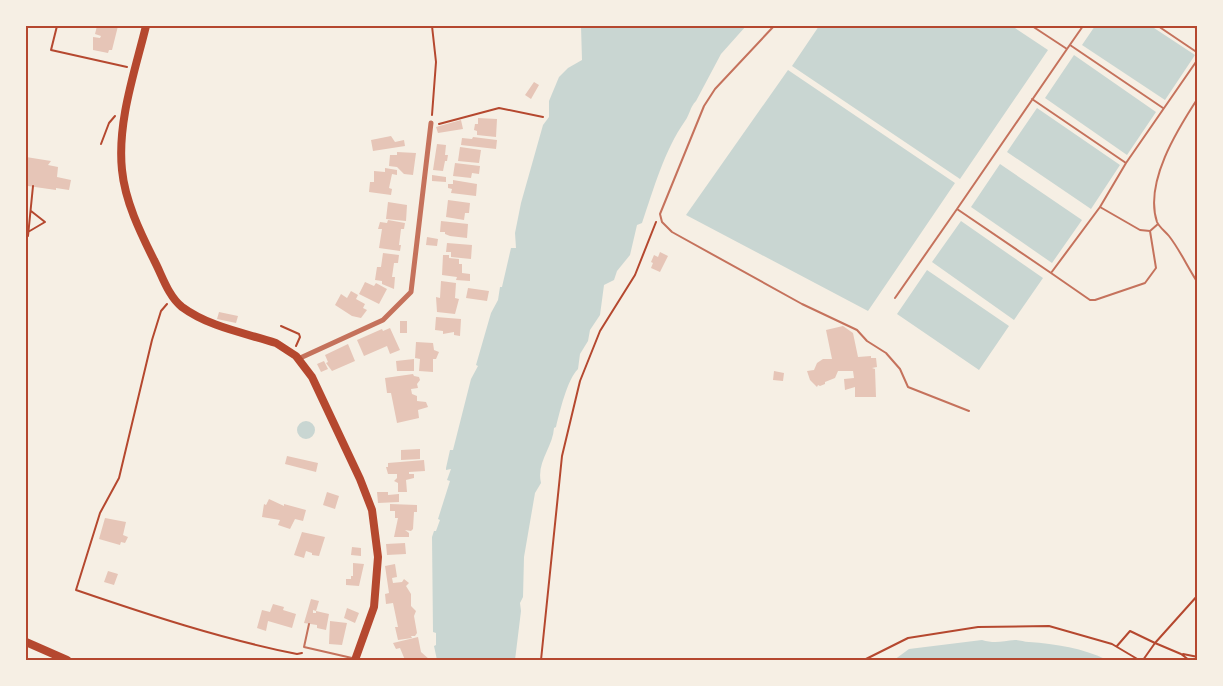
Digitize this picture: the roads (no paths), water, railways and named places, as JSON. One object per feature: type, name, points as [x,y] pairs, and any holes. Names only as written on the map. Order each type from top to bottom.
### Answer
[{"type":"main road","points":[[146,26],[124,124],[121,155],[122,171],[134,214],[170,293],[179,304],[217,325],[276,343],[295,356],[312,378],[325,403],[372,510],[378,557],[374,607],[355,660]]},
{"type":"main road","points":[[26,642],[67,660]]},
{"type":"street","points":[[295,356],[383,320],[411,292],[431,125]]},
{"type":"lane","points":[[774,26],[715,89],[704,106],[660,214],[662,222],[672,232],[802,304],[857,330],[867,341],[886,353],[900,369],[908,387],[969,411]]},
{"type":"lane","points":[[1032,26],[1067,49]]},
{"type":"lane","points":[[895,298],[1083,26]]},
{"type":"lane","points":[[1158,26],[1197,52]]},
{"type":"lane","points":[[1070,45],[1163,108]]},
{"type":"lane","points":[[1051,273],[1100,207],[1126,163],[1197,59]]},
{"type":"lane","points":[[1197,98],[1156,177],[1154,206],[1158,224],[1169,236],[1197,284]]},
{"type":"lane","points":[[1032,99],[1126,163]]},
{"type":"lane","points":[[1100,207],[1140,230],[1150,231],[1158,224]]},
{"type":"lane","points":[[957,209],[1090,300],[1146,283],[1156,268],[1150,231]]},
{"type":"lane","points":[[309,624],[304,647],[345,655],[355,660]]}]
